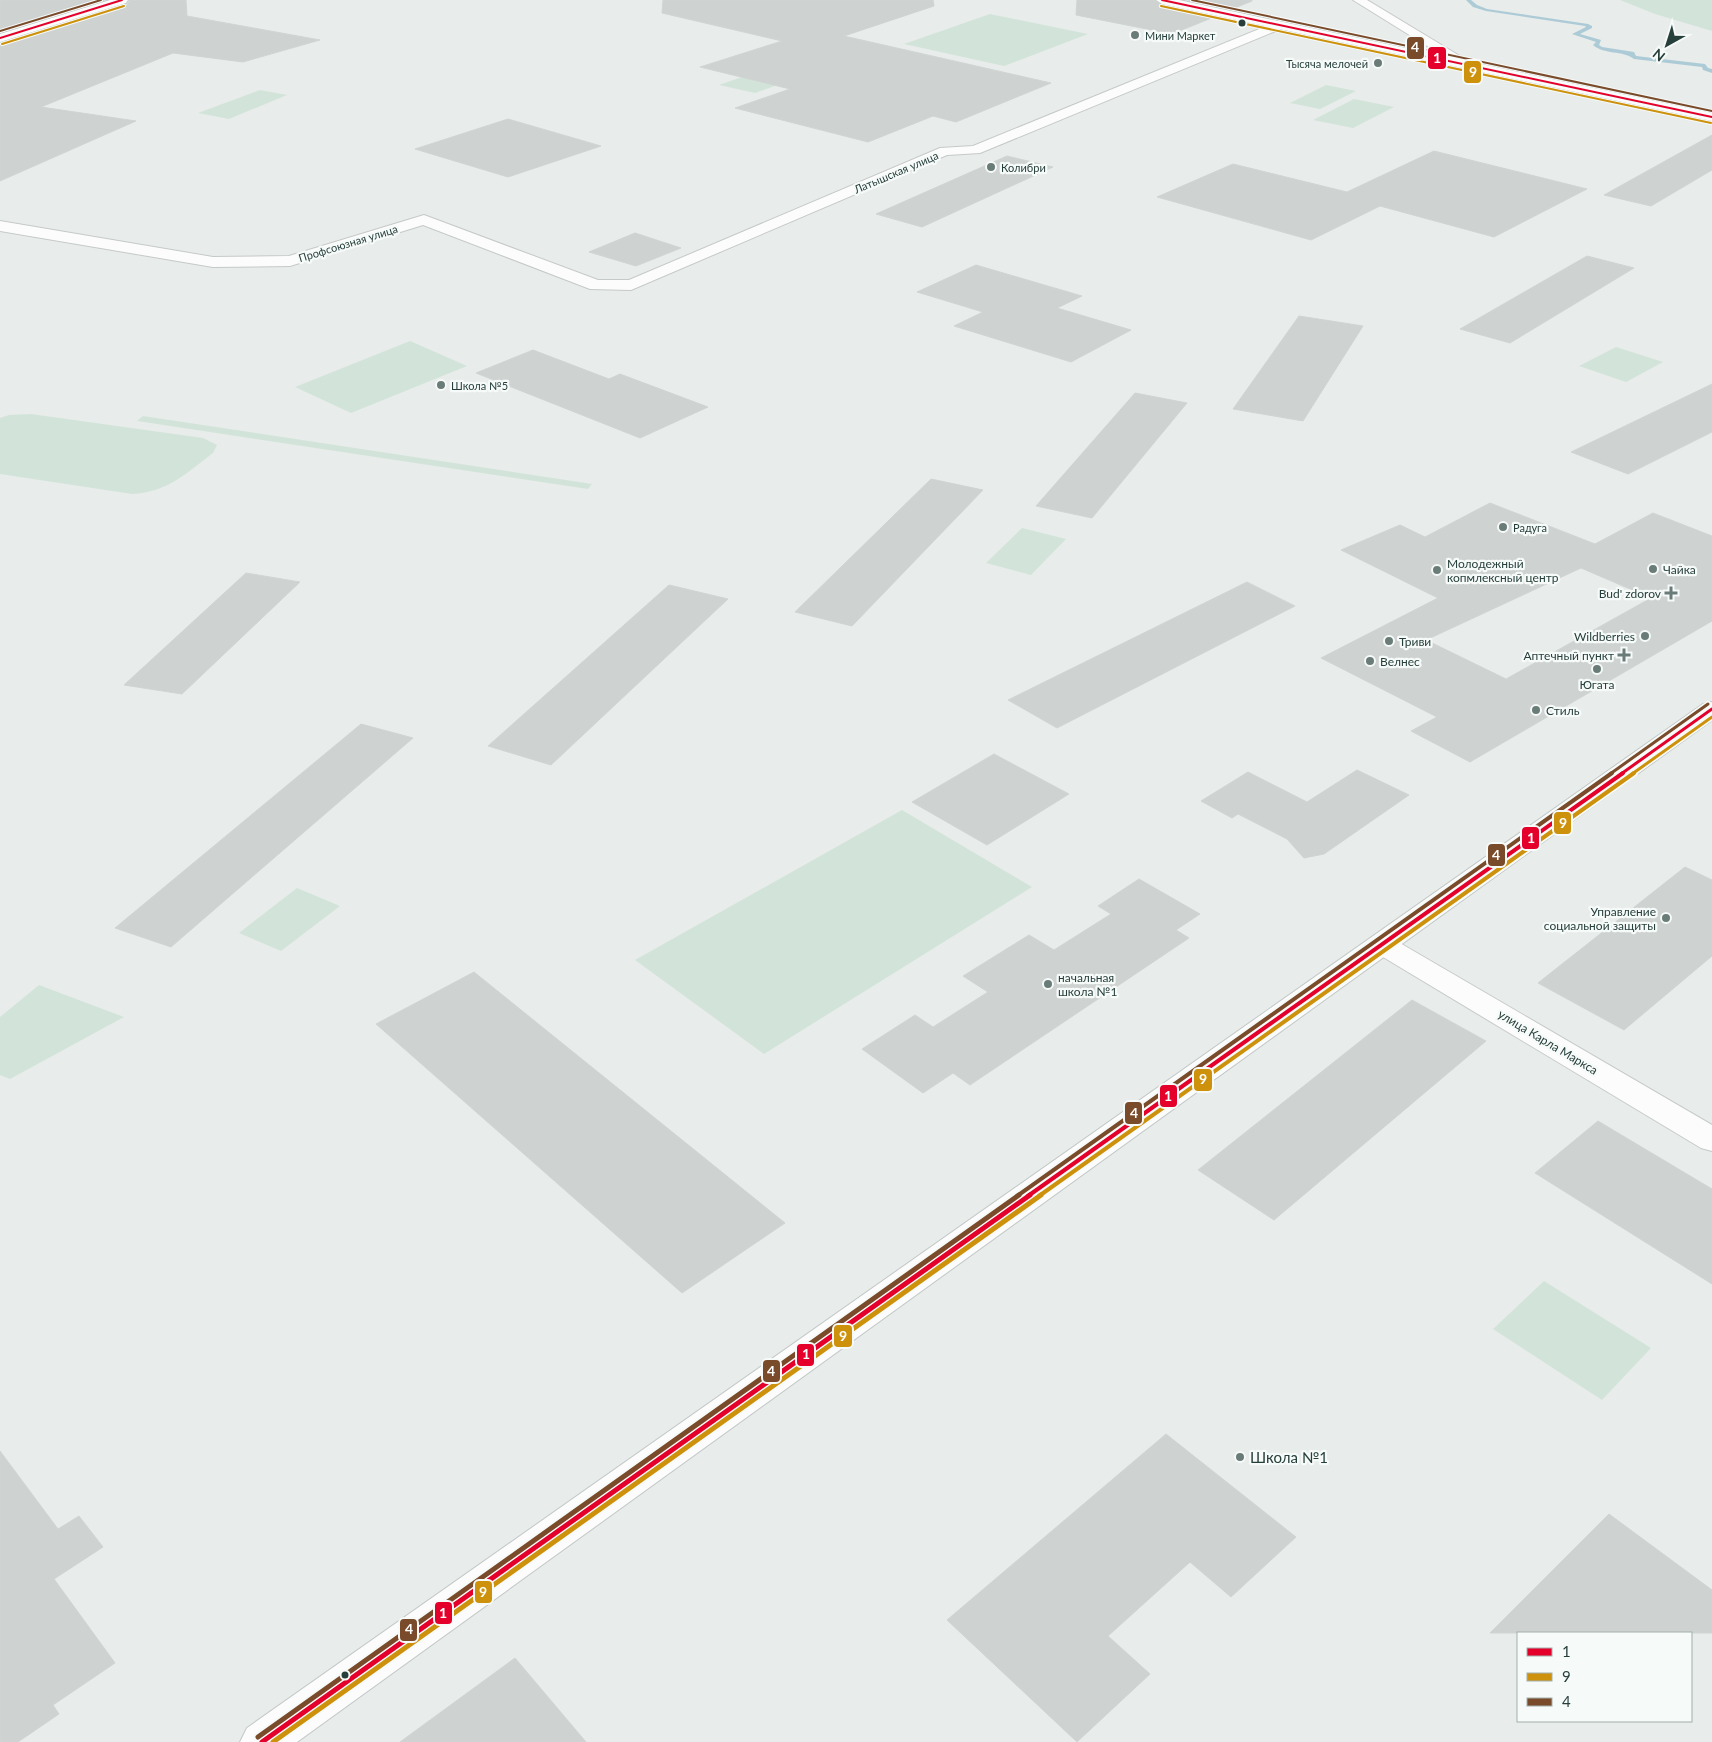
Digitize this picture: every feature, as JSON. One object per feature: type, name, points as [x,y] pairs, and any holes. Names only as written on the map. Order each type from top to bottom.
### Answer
[{"type":"street","points":[[0,38],[122,0]]},
{"type":"street","points":[[1162,0],[1712,118]]},
{"type":"street","points":[[1359,0],[1466,64]]},
{"type":"street","name":"Латышская улица","points":[[596,285],[631,285],[945,151],[975,150],[1279,24]]},
{"type":"street","name":"Профсоюзная улица","points":[[0,226],[213,262],[252,262],[290,261],[424,220],[596,285]]},
{"type":"street","points":[[262,1742],[1712,709]]},
{"type":"street","name":"улица Карла Маркса","points":[[1383,945],[1712,1140]]},
{"type":"green space","points":[[1620,0],[1712,0],[1712,31],[1655,14]]},
{"type":"green space","points":[[990,14],[1088,34],[1004,66],[904,44]]},
{"type":"green space","points":[[850,39],[885,46],[755,93],[719,85]]},
{"type":"green space","points":[[1326,85],[1356,91],[1320,109],[1290,103]]},
{"type":"green space","points":[[260,90],[287,95],[229,119],[198,113]]},
{"type":"green space","points":[[1354,99],[1394,107],[1353,128],[1313,120]]},
{"type":"green space","points":[[410,341],[467,366],[351,413],[295,387]]},
{"type":"green space","points":[[1616,347],[1663,362],[1626,382],[1579,366]]},
{"type":"green space","points":[[31,414],[203,438],[217,445],[213,453],[176,481],[145,493],[132,494],[0,474],[0,418],[9,415]]},
{"type":"green space","points":[[143,416],[592,484],[588,489],[137,421]]},
{"type":"green space","points":[[1022,528],[1066,539],[1031,575],[986,563]]},
{"type":"green space","points":[[902,810],[1032,887],[764,1054],[635,960]]},
{"type":"green space","points":[[297,888],[340,906],[281,951],[239,933]]},
{"type":"green space","points":[[39,985],[124,1017],[10,1079],[0,1075],[0,1017]]},
{"type":"green space","points":[[1544,1281],[1651,1348],[1602,1400],[1493,1329]]},
{"type":"building","points":[[0,0],[104,0],[0,32]]},
{"type":"building","points":[[130,0],[186,0],[187,16],[320,40],[243,62],[173,53],[41,107],[136,121],[0,181],[0,44],[127,5]]},
{"type":"building","points":[[663,0],[933,0],[934,6],[844,36],[1051,83],[956,122],[933,116],[868,142],[735,108],[790,89],[700,67],[782,41],[662,13]]},
{"type":"building","points":[[1077,0],[1154,0],[1162,6],[1214,17],[1172,34],[1076,15]]},
{"type":"building","points":[[1188,0],[1252,0],[1252,1],[1232,9]]},
{"type":"building","points":[[508,119],[601,146],[508,177],[415,149]]},
{"type":"building","points":[[1712,135],[1712,170],[1651,206],[1604,195]]},
{"type":"building","points":[[1434,151],[1587,189],[1494,237],[1380,206],[1311,240],[1157,197],[1233,164],[1347,192]]},
{"type":"building","points":[[1007,156],[1053,167],[922,227],[876,214]]},
{"type":"building","points":[[635,233],[681,248],[636,266],[589,252]]},
{"type":"building","points":[[1587,256],[1634,268],[1510,343],[1460,329]]},
{"type":"building","points":[[976,265],[1082,296],[1057,308],[1131,330],[1071,362],[954,326],[983,312],[917,292]]},
{"type":"building","points":[[1299,316],[1363,326],[1303,421],[1233,409]]},
{"type":"building","points":[[533,350],[609,379],[620,374],[708,407],[640,438],[476,373]]},
{"type":"building","points":[[1712,384],[1712,432],[1628,474],[1571,452]]},
{"type":"building","points":[[1135,393],[1187,403],[1092,518],[1036,506]]},
{"type":"building","points":[[931,479],[983,490],[852,626],[795,612]]},
{"type":"building","points":[[1490,503],[1595,544],[1653,513],[1712,536],[1712,621],[1470,762],[1411,731],[1437,717],[1321,658],[1438,598],[1341,550],[1400,525],[1425,537]],"holes":[[[1581,568],[1651,598],[1506,679],[1426,640]]]},
{"type":"building","points":[[246,573],[300,582],[182,694],[124,685]]},
{"type":"building","points":[[1247,582],[1295,606],[1057,728],[1008,700]]},
{"type":"building","points":[[669,585],[728,599],[551,765],[488,746]]},
{"type":"building","points":[[361,724],[413,738],[171,947],[115,928]]},
{"type":"building","points":[[994,754],[1069,794],[987,845],[912,802]]},
{"type":"building","points":[[1357,770],[1409,795],[1324,854],[1304,858],[1287,839],[1238,814],[1232,818],[1201,801],[1248,772],[1307,802]]},
{"type":"building","name":"Управление социальной защиты","points":[[1685,867],[1712,880],[1712,956],[1624,1030],[1538,983]]},
{"type":"building","name":"начальная школа №1","points":[[1139,879],[1200,914],[1176,930],[1189,938],[970,1085],[953,1073],[923,1093],[862,1049],[915,1015],[933,1027],[988,992],[963,976],[1029,935],[1054,950],[1111,914],[1098,906]]},
{"type":"building","points":[[474,972],[785,1223],[682,1293],[376,1024]]},
{"type":"building","points":[[1412,1000],[1486,1041],[1274,1220],[1198,1170]]},
{"type":"building","points":[[1598,1121],[1712,1189],[1712,1284],[1535,1173]]},
{"type":"building","points":[[1166,1434],[1296,1537],[1231,1597],[1190,1562],[1108,1636],[1150,1674],[1077,1742],[947,1620]]},
{"type":"building","points":[[0,1451],[58,1529],[79,1516],[103,1547],[54,1579],[115,1663],[53,1705],[59,1714],[18,1742],[0,1742]]},
{"type":"building","points":[[1609,1514],[1712,1590],[1712,1633],[1490,1633]]},
{"type":"building","points":[[515,1658],[586,1742],[400,1742]]},
{"type":"waterway","points":[[1468,0],[1475,6],[1486,10],[1586,25],[1590,27],[1575,34],[1599,41],[1596,45],[1600,48],[1632,53],[1634,57],[1705,66],[1705,69],[1712,71]]},
{"type":"transit line","name":"4","points":[[0,31],[101,0]]},
{"type":"transit line","name":"1","points":[[0,38],[122,0]]},
{"type":"transit line","name":"1","points":[[1162,0],[1712,117]]},
{"type":"transit line","name":"4","points":[[1192,0],[1712,111]]},
{"type":"transit line","name":"9","points":[[2,44],[124,6]]},
{"type":"transit line","name":"9","points":[[1161,6],[1711,123]]},
{"type":"transit line","name":"4","points":[[258,1737],[1708,704]]},
{"type":"transit line","name":"1","points":[[262,1742],[1712,709]]},
{"type":"transit line","name":"9","points":[[273,1742],[1712,717]]},
{"type":"place","name":"Мини Маркет","points":[[1135,35]]},
{"type":"place","name":"Тысяча мелочей","points":[[1378,63]]},
{"type":"place","name":"Колибри","points":[[991,167]]},
{"type":"place","name":"Школа №5","points":[[441,385]]},
{"type":"place","name":"Радуга","points":[[1503,527]]},
{"type":"place","name":"Чайка","points":[[1653,569]]},
{"type":"place","name":"Молодежный копмлексный центр","points":[[1437,570]]},
{"type":"place","name":"Bud' zdorov","points":[[1671,593]]},
{"type":"place","name":"Wildberries","points":[[1645,636]]},
{"type":"place","name":"Триви","points":[[1389,641]]},
{"type":"place","name":"Аптечный пункт","points":[[1624,655]]},
{"type":"place","name":"Велнес","points":[[1370,661]]},
{"type":"place","name":"Югата","points":[[1597,669]]},
{"type":"place","name":"Стиль","points":[[1536,710]]},
{"type":"place","name":"Управление социальной защиты","points":[[1666,918]]},
{"type":"place","name":"начальная школа №1","points":[[1048,984]]},
{"type":"place","name":"Школа №1","points":[[1240,1457]]}]
